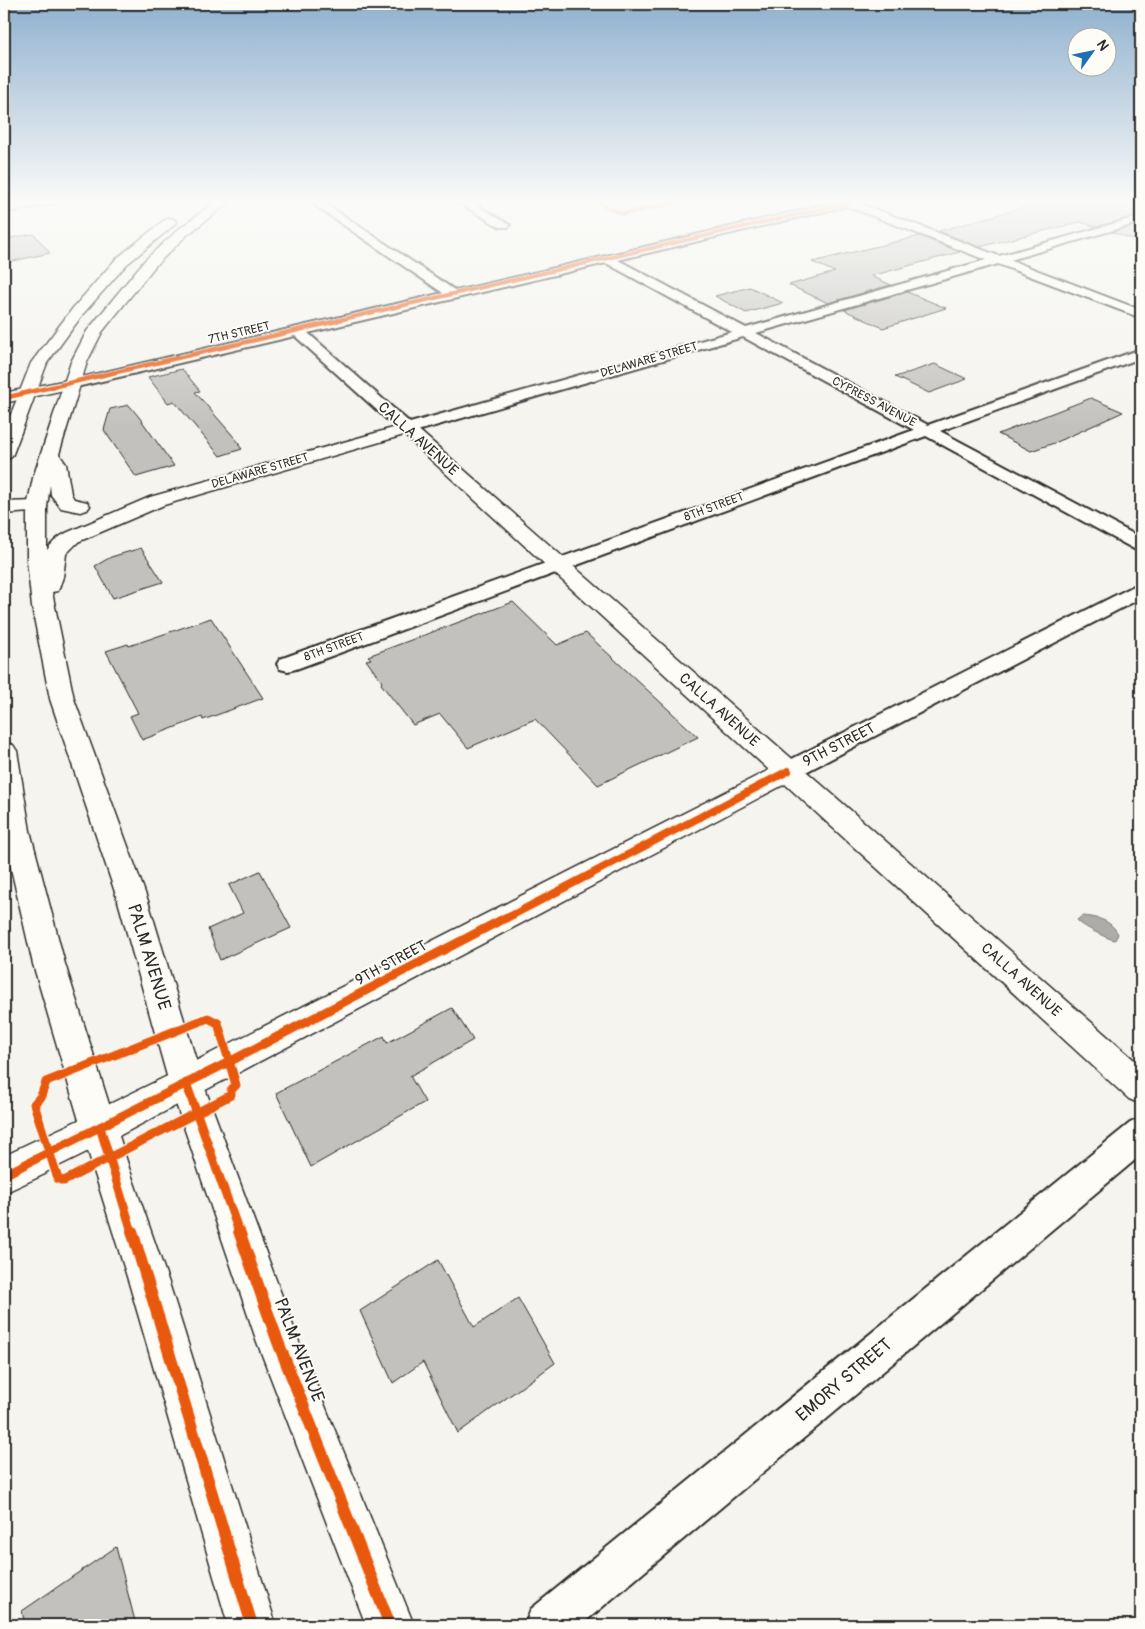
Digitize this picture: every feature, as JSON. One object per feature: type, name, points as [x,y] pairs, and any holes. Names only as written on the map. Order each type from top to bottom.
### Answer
[{"type":"main road","points":[[4,454],[39,363],[107,276]]},
{"type":"main road","name":"PALM AVENUE","points":[[140,276],[94,331],[79,362],[49,454],[42,478],[37,507],[37,560],[43,607],[62,699],[133,900],[186,1083],[278,1342],[390,1625]]},
{"type":"main road","name":"7TH STREET","points":[[4,398],[72,384]]},
{"type":"main road","name":"DELAWARE STREET","points":[[43,607],[52,583],[54,554],[60,546],[73,537],[157,501],[407,429]]},
{"type":"main road","name":"CALLA AVENUE","points":[[407,429],[1141,1088]]},
{"type":"main road","name":"DELAWARE STREET","points":[[49,454],[57,464],[61,495],[68,504],[88,508],[157,501]]},
{"type":"main road","points":[[4,508],[37,507]]},
{"type":"main road","points":[[4,751],[10,819],[49,964],[112,1171],[149,1283],[252,1625]]},
{"type":"main road","name":"9TH STREET","points":[[18,1168],[246,1054],[788,771]]},
{"type":"street","points":[[426,276],[454,295]]},
{"type":"street","name":"7TH STREET","points":[[72,384],[534,276]]},
{"type":"street","name":"CYPRESS AVENUE","points":[[638,276],[1141,545]]},
{"type":"street","name":"DELAWARE STREET","points":[[407,429],[941,276]]},
{"type":"street","points":[[1040,276],[1141,314]]},
{"type":"street","name":"CALLA AVENUE","points":[[298,331],[407,429]]},
{"type":"street","name":"8TH STREET","points":[[288,664],[1141,353]]},
{"type":"street","name":"9TH STREET","points":[[788,771],[1141,590]]},
{"type":"street","name":"EMORY STREET","points":[[547,1625],[1141,1134]]},
{"type":"shaded area","points":[[1082,916],[1098,918],[1112,925],[1118,934],[1115,940],[1100,935],[1079,922],[1077,920]]},
{"type":"building","points":[[821,276],[871,276],[891,285],[828,303],[789,285]]},
{"type":"building","points":[[750,287],[783,303],[746,313],[715,296]]},
{"type":"building","points":[[907,292],[946,308],[883,328],[844,310]]},
{"type":"building","points":[[935,364],[967,379],[929,393],[895,377]]},
{"type":"building","points":[[182,369],[200,391],[195,392],[240,444],[238,444],[242,449],[220,456],[174,401],[168,403],[148,377]]},
{"type":"building","points":[[1091,398],[1123,412],[1057,442],[1031,451],[998,434]]},
{"type":"building","points":[[129,405],[174,466],[136,477],[104,430],[110,409]]},
{"type":"building","points":[[141,548],[163,582],[113,598],[95,566],[111,557]]},
{"type":"building","points":[[513,602],[557,645],[586,633],[698,737],[598,785],[535,719],[468,748],[440,714],[413,725],[381,684],[382,682],[366,660],[371,659],[368,656]]},
{"type":"building","points":[[211,618],[263,698],[203,720],[202,717],[142,740],[130,716],[138,713],[106,651],[128,644],[129,646]]},
{"type":"building","points":[[260,871],[291,928],[220,960],[208,929],[243,913],[229,885]]},
{"type":"building","points":[[452,1008],[473,1040],[410,1076],[425,1102],[311,1167],[276,1093],[384,1036],[387,1043]]},
{"type":"building","points":[[438,1260],[474,1327],[518,1298],[555,1363],[458,1433],[423,1362],[393,1383],[360,1311]]},
{"type":"building","points":[[116,1547],[136,1625],[25,1625],[22,1611]]},
{"type":"cycle path","points":[[4,398],[531,276]]},
{"type":"cycle path","points":[[4,1175],[229,1062],[788,771]]},
{"type":"cycle path","points":[[208,1018],[218,1023],[236,1085],[231,1090],[231,1095],[64,1181],[58,1179],[34,1104],[41,1096],[46,1082],[208,1018]]},
{"type":"cycle path","points":[[186,1083],[278,1342],[390,1625]]},
{"type":"cycle path","points":[[100,1127],[252,1625]]}]
